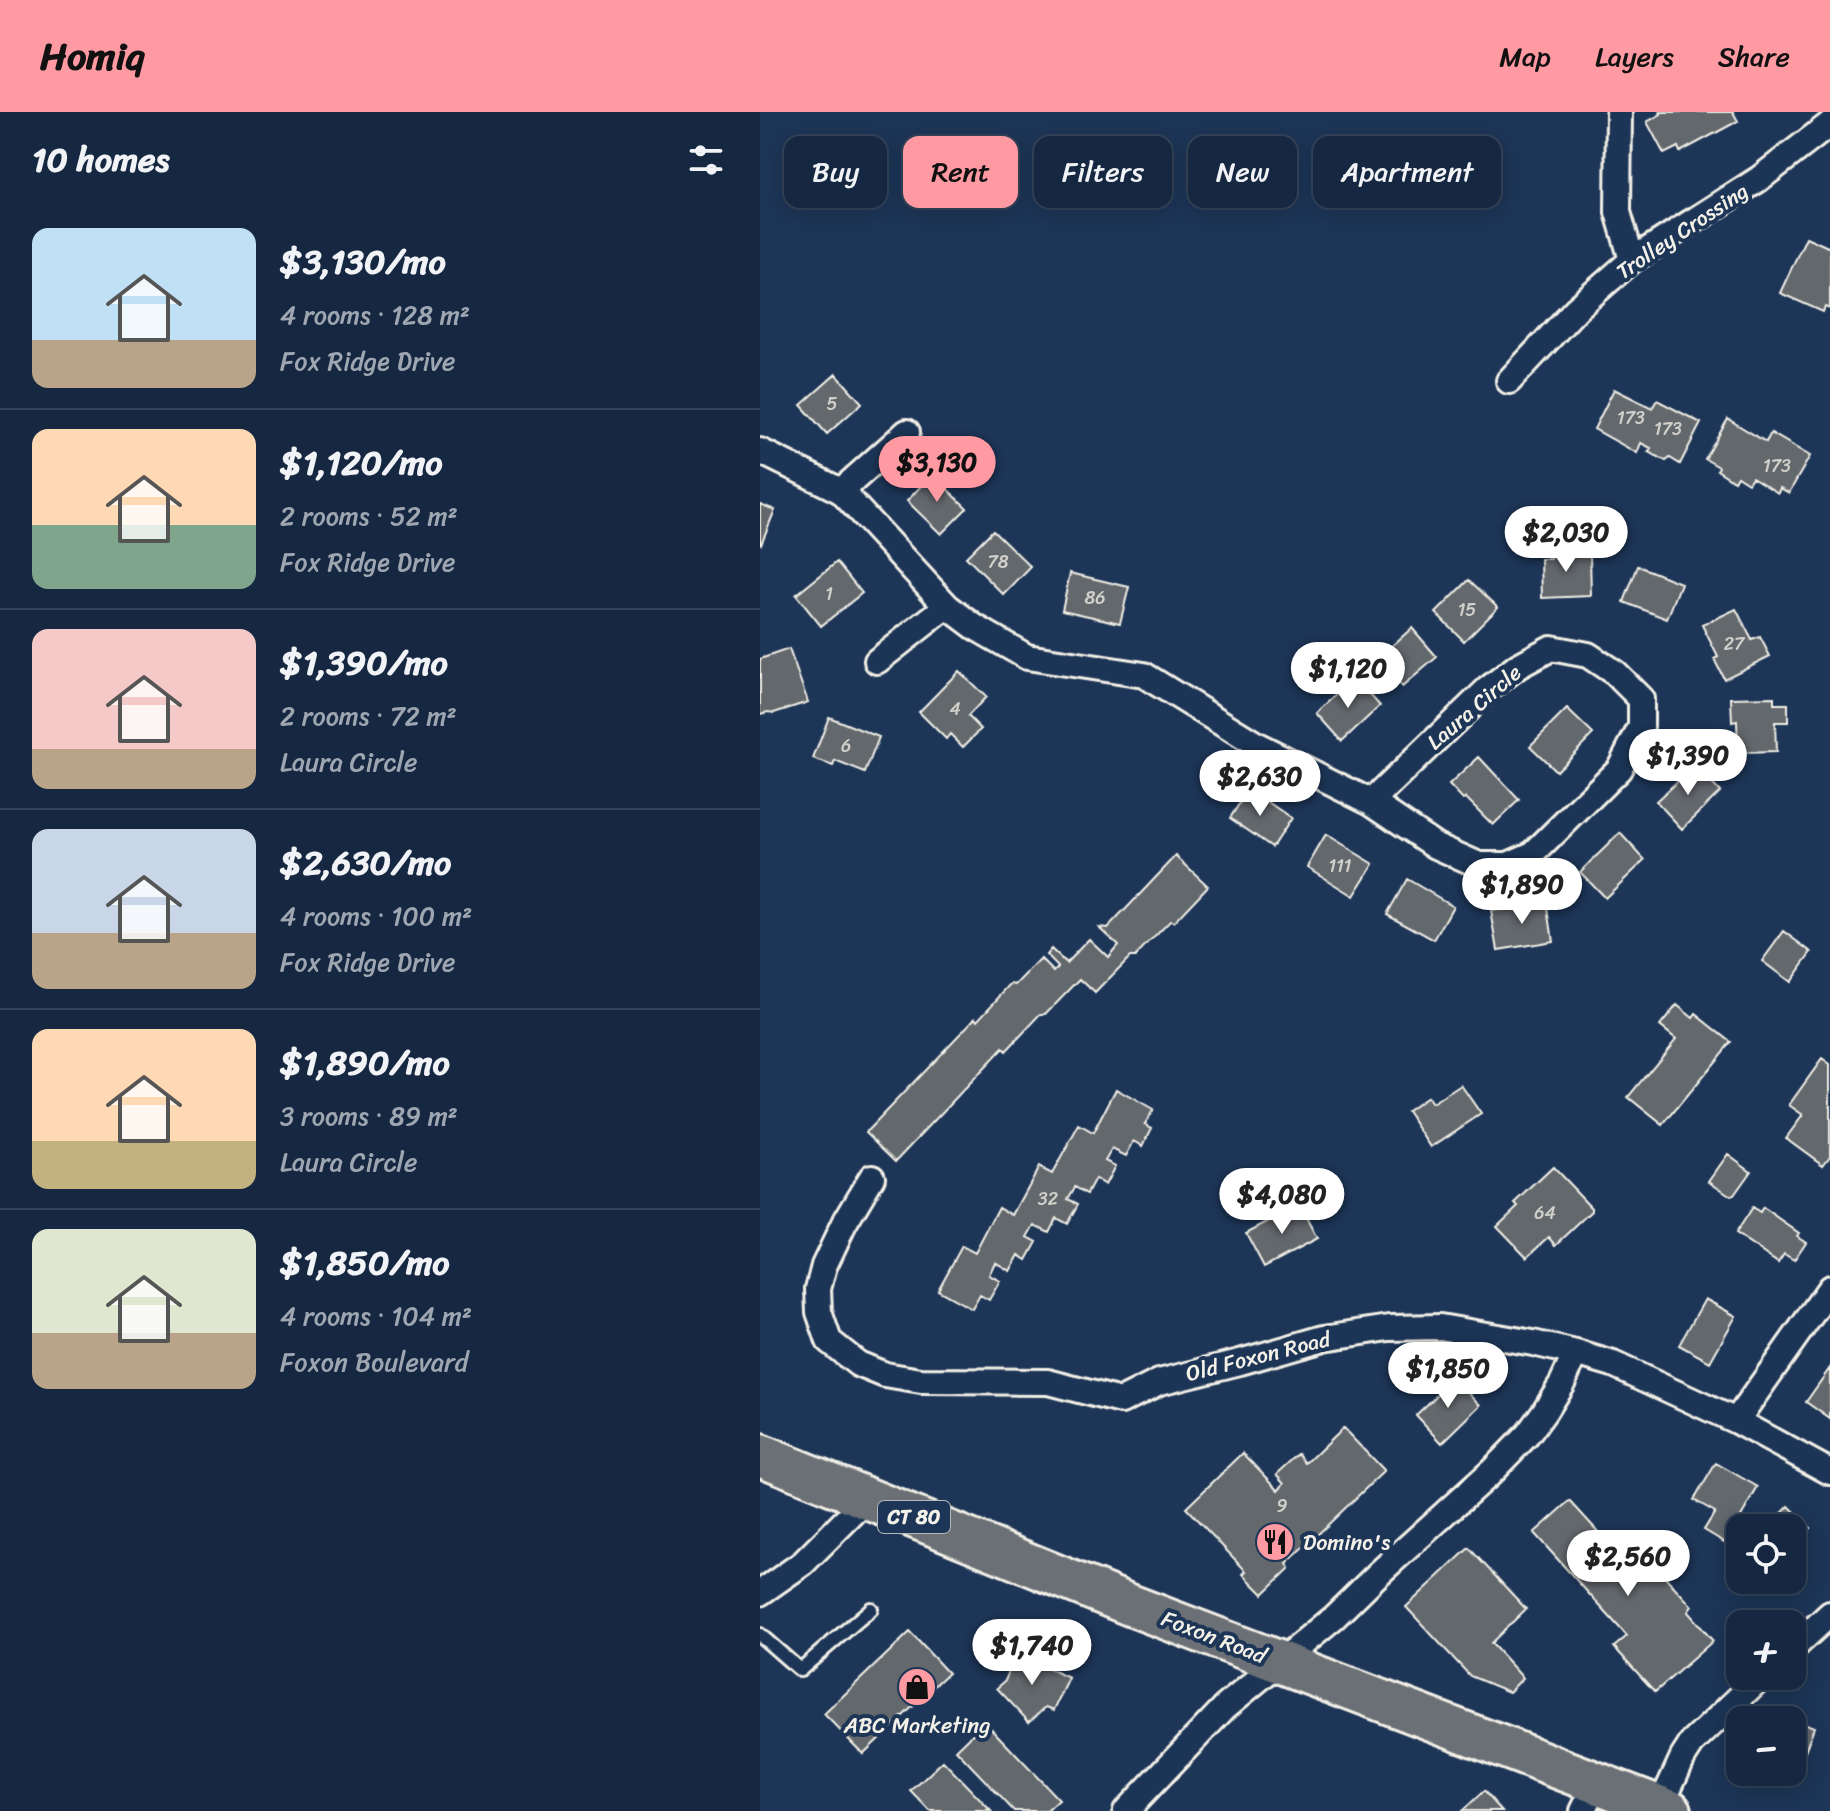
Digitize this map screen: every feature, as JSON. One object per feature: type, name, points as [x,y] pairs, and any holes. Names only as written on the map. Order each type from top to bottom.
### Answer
[{"type":"main road","name":"Foxon Road","points":[[760,1455],[1130,1605],[1279,1661],[1590,1797],[1665,1809]]},
{"type":"street","points":[[1619,112],[1618,212],[1632,260]]},
{"type":"street","name":"Trolley Crossing","points":[[1509,381],[1576,309],[1632,260],[1759,179],[1830,124]]},
{"type":"street","points":[[841,491],[907,432]]},
{"type":"street","points":[[760,451],[841,491],[947,606],[975,627],[1027,657],[1144,675],[1257,745],[1371,802]]},
{"type":"street","points":[[877,661],[947,606]]},
{"type":"street","name":"Laura Circle","points":[[1551,648],[1588,655],[1615,673],[1641,699],[1641,727],[1619,769],[1533,854],[1508,865],[1479,865],[1436,846],[1371,802],[1488,689],[1518,666],[1551,648]]},
{"type":"street","name":"Old Foxon Road","points":[[872,1177],[824,1266],[818,1289],[819,1312],[829,1341],[858,1364],[885,1375],[921,1381],[1048,1382],[1121,1401],[1159,1382],[1324,1338],[1389,1328],[1440,1327],[1533,1343],[1613,1364],[1736,1421],[1830,1472]]},
{"type":"street","points":[[1736,1421],[1830,1288]]},
{"type":"street","points":[[1126,1811],[1225,1707],[1341,1610],[1491,1472],[1536,1423],[1562,1383],[1576,1353]]},
{"type":"street","points":[[760,1593],[803,1563],[867,1499]]},
{"type":"street","points":[[1806,1636],[1830,1614]]},
{"type":"street","points":[[1665,1809],[1683,1757],[1692,1743],[1747,1690]]},
{"type":"lane","points":[[760,1635],[800,1670],[871,1609]]},
{"type":"building","points":[[1660,112],[1733,112],[1738,121],[1680,152],[1678,147],[1664,154],[1647,122]]},
{"type":"building","points":[[1806,237],[1830,248],[1830,309],[1825,307],[1823,312],[1780,293]]},
{"type":"building","points":[[836,374],[862,403],[827,434],[801,405]]},
{"type":"building","points":[[1614,389],[1652,408],[1657,400],[1701,423],[1680,464],[1648,452],[1651,448],[1641,443],[1637,453],[1594,429]]},
{"type":"building","points":[[1728,419],[1766,442],[1771,433],[1810,456],[1789,493],[1780,488],[1778,493],[1752,477],[1748,483],[1737,476],[1734,481],[1705,459]]},
{"type":"building","points":[[932,474],[967,508],[941,534],[907,501]]},
{"type":"building","points":[[760,504],[775,510],[761,544],[760,543]]},
{"type":"building","points":[[993,530],[1031,567],[1004,595],[966,557]]},
{"type":"building","points":[[1568,545],[1568,556],[1590,555],[1591,596],[1542,598],[1541,559],[1551,559],[1550,546]]},
{"type":"building","points":[[837,562],[862,593],[821,626],[796,595]]},
{"type":"building","points":[[1638,566],[1681,583],[1667,619],[1624,602]]},
{"type":"building","points":[[1070,573],[1129,587],[1120,623],[1062,610]]},
{"type":"building","points":[[1469,580],[1498,607],[1464,641],[1436,613]]},
{"type":"building","points":[[1736,609],[1752,640],[1760,637],[1770,656],[1724,679],[1714,659],[1718,657],[1702,625]]},
{"type":"building","points":[[1412,628],[1437,657],[1402,687],[1377,659]]},
{"type":"building","points":[[789,649],[808,702],[774,713],[760,714],[760,659]]},
{"type":"building","points":[[959,671],[986,697],[968,716],[981,729],[963,747],[950,734],[946,739],[919,712]]},
{"type":"building","points":[[1355,678],[1380,706],[1342,741],[1317,713]]},
{"type":"building","points":[[1774,697],[1774,704],[1788,704],[1788,722],[1775,722],[1776,752],[1738,753],[1737,721],[1732,722],[1731,698]]},
{"type":"building","points":[[1567,709],[1593,734],[1556,771],[1530,746]]},
{"type":"building","points":[[829,717],[879,737],[865,773],[835,761],[833,766],[813,759]]},
{"type":"building","points":[[1479,757],[1519,800],[1493,825],[1449,785]]},
{"type":"building","points":[[1695,765],[1720,792],[1682,829],[1656,801]]},
{"type":"building","points":[[1249,789],[1291,818],[1272,847],[1230,818]]},
{"type":"building","points":[[1620,833],[1645,860],[1605,898],[1580,872]]},
{"type":"building","points":[[1326,835],[1374,864],[1354,896],[1307,867]]},
{"type":"building","points":[[1176,856],[1208,886],[1174,922],[1170,921],[1095,993],[1080,979],[1006,1051],[1003,1048],[896,1161],[866,1132],[1011,984],[1016,985],[1041,959],[1054,972],[1058,967],[1046,955],[1051,949],[1066,963],[1089,939],[1108,957],[1118,945],[1099,927],[1108,928]]},
{"type":"building","points":[[1407,879],[1453,906],[1434,940],[1387,914]]},
{"type":"building","points":[[1547,902],[1553,941],[1498,950],[1491,911]]},
{"type":"building","points":[[1784,931],[1812,952],[1790,982],[1762,961]]},
{"type":"building","points":[[1677,1005],[1693,1018],[1696,1014],[1731,1042],[1663,1125],[1628,1097],[1676,1039],[1660,1026]]},
{"type":"building","points":[[1822,1059],[1830,1065],[1830,1156],[1823,1165],[1786,1138],[1803,1115],[1789,1105]]},
{"type":"building","points":[[1461,1085],[1481,1114],[1431,1147],[1407,1111],[1427,1097],[1432,1104]]},
{"type":"building","points":[[1116,1089],[1153,1110],[1145,1124],[1152,1128],[1143,1146],[1134,1141],[1126,1156],[1112,1149],[1105,1161],[1115,1166],[1105,1185],[1095,1179],[1087,1194],[1075,1187],[1068,1199],[1078,1204],[1067,1224],[1056,1218],[1049,1232],[1035,1225],[1028,1237],[1037,1242],[1027,1260],[1019,1255],[1010,1271],[995,1262],[989,1275],[1000,1281],[989,1300],[980,1295],[972,1309],[938,1290],[962,1246],[975,1253],[999,1207],[1013,1215],[1039,1167],[1052,1174],[1079,1125],[1093,1133]]},
{"type":"building","points":[[1728,1154],[1751,1171],[1731,1196],[1709,1181]]},
{"type":"building","points":[[1553,1167],[1592,1211],[1556,1245],[1549,1237],[1527,1257],[1497,1226],[1518,1206],[1515,1203]]},
{"type":"building","points":[[1299,1205],[1317,1239],[1264,1267],[1246,1233]]},
{"type":"building","points":[[1752,1208],[1760,1213],[1763,1208],[1799,1233],[1797,1236],[1806,1242],[1794,1260],[1784,1254],[1778,1263],[1735,1234]]},
{"type":"building","points":[[1705,1299],[1736,1316],[1710,1362],[1679,1345]]},
{"type":"building","points":[[1830,1368],[1830,1419],[1806,1402]]},
{"type":"building","points":[[1455,1378],[1481,1405],[1442,1443],[1416,1415]]},
{"type":"building","points":[[1343,1428],[1384,1471],[1287,1564],[1290,1568],[1263,1594],[1243,1574],[1246,1571],[1186,1508],[1243,1453],[1279,1490],[1285,1483],[1277,1474],[1299,1454],[1307,1463]]},
{"type":"building","points":[[1716,1463],[1758,1487],[1742,1514],[1726,1514],[1726,1543],[1704,1530],[1715,1512],[1694,1500]]},
{"type":"building","points":[[1570,1501],[1632,1569],[1647,1557],[1692,1606],[1688,1612],[1713,1641],[1655,1692],[1614,1647],[1627,1636],[1534,1533]]},
{"type":"building","points":[[1789,1506],[1797,1514],[1781,1514]]},
{"type":"building","points":[[1469,1548],[1526,1609],[1491,1643],[1523,1678],[1509,1692],[1470,1676],[1406,1607]]},
{"type":"building","points":[[910,1632],[948,1673],[863,1754],[824,1714]]},
{"type":"building","points":[[1016,1654],[1069,1678],[1054,1710],[1046,1707],[1029,1722],[997,1688],[1005,1681]]},
{"type":"building","points":[[985,1722],[1059,1800],[1047,1811],[1014,1811],[956,1750]]},
{"type":"building","points":[[1806,1724],[1814,1727],[1806,1748]]},
{"type":"building","points":[[943,1761],[991,1811],[930,1811],[911,1791]]},
{"type":"building","points":[[1484,1791],[1502,1811],[1462,1811]]},
{"type":"place","name":"Domino's","points":[[1275,1542]]},
{"type":"place","name":"ABC Marketing","points":[[917,1687]]}]
